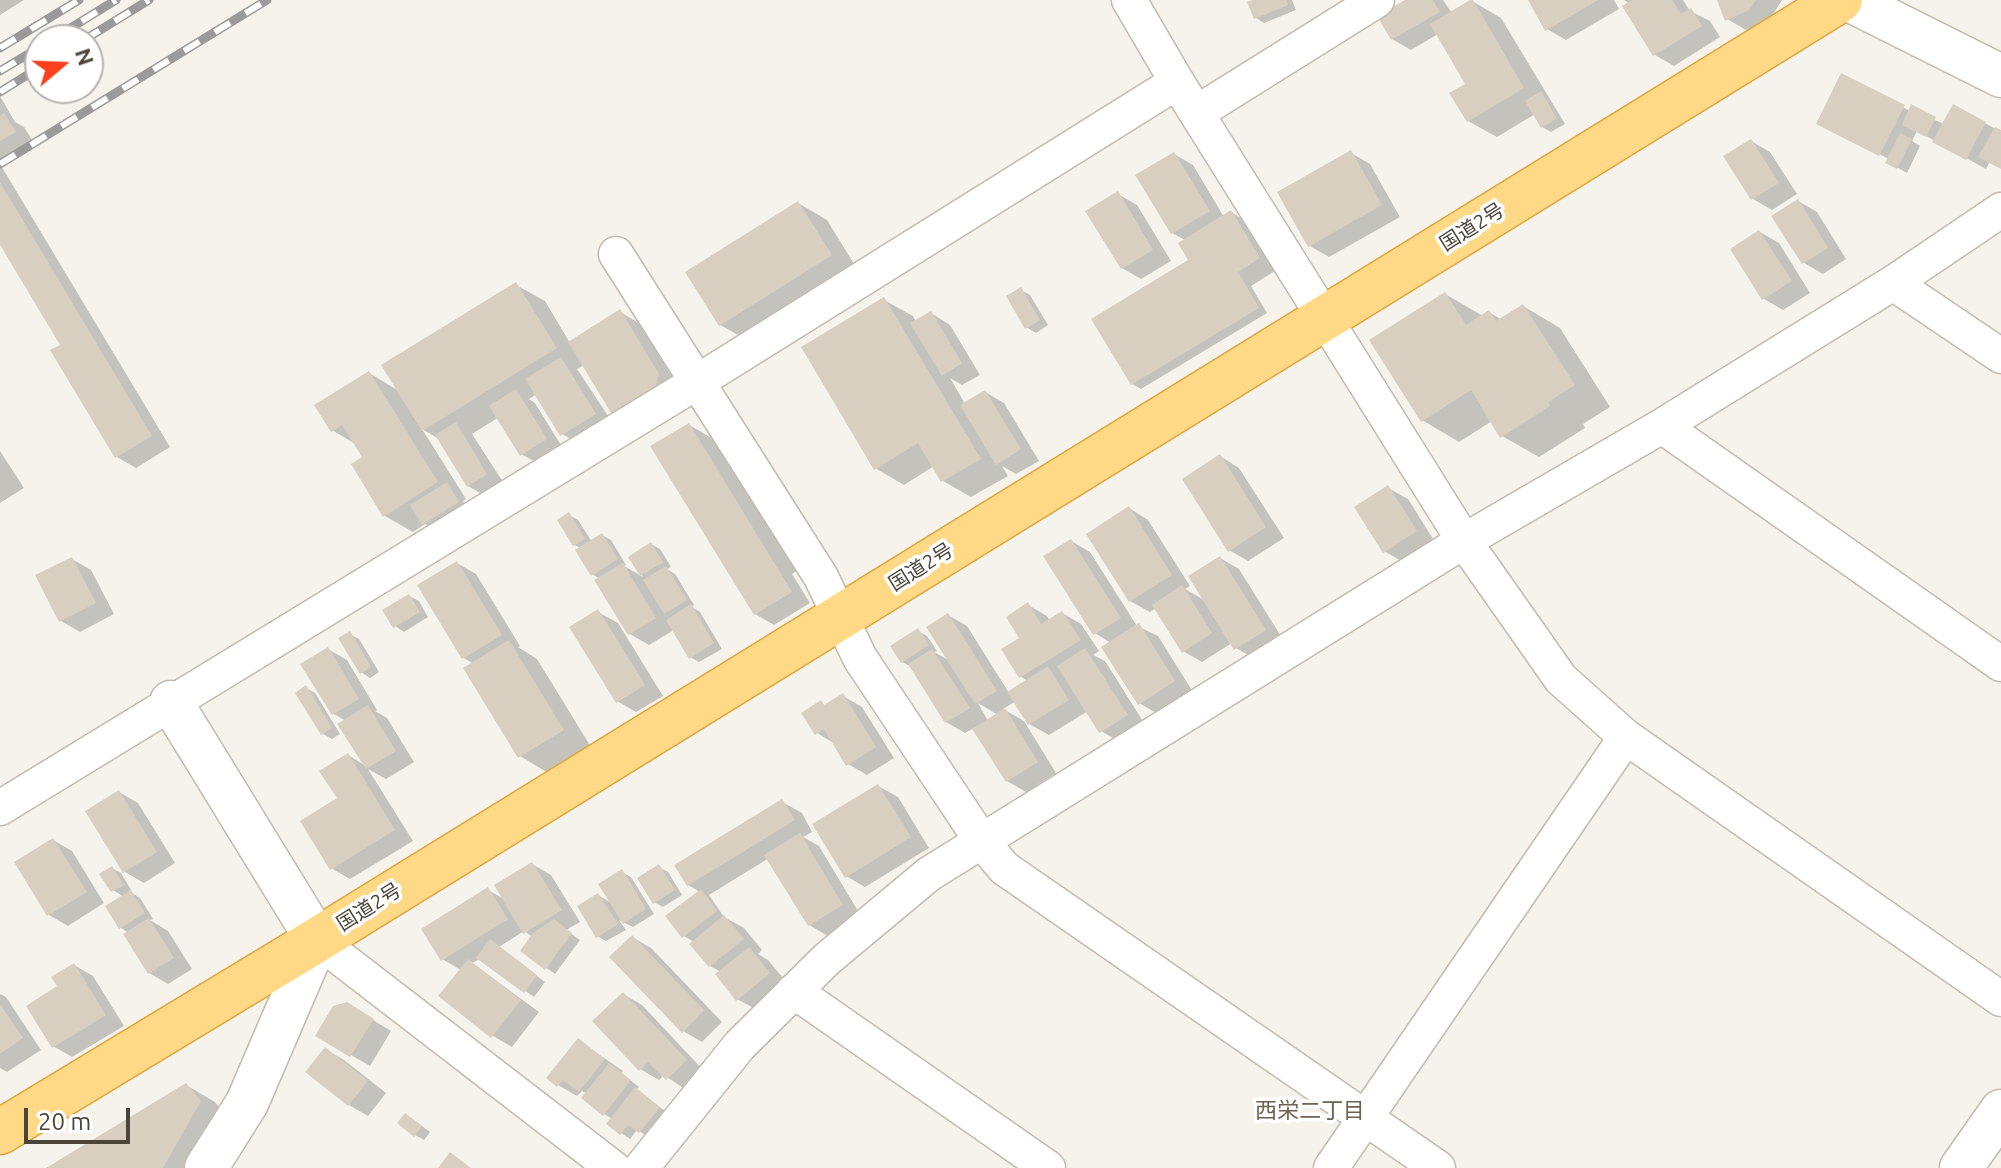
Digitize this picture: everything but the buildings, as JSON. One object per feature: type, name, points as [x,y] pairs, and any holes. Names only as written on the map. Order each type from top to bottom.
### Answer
[{"type":"highway","name":"国道2号","points":[[0,1132],[317,940],[1840,0]]},
{"type":"street","points":[[1129,0],[1464,541],[1561,679],[1626,737],[2001,999]]},
{"type":"street","points":[[1198,112],[1377,0]]},
{"type":"street","points":[[1849,0],[2001,76]]},
{"type":"street","points":[[0,808],[697,382],[1177,82]]},
{"type":"street","points":[[641,1168],[740,1045],[827,959],[929,874],[1464,541],[1662,426],[1893,283],[2001,210]]},
{"type":"street","points":[[616,254],[821,577],[860,658],[981,840],[1004,868],[1438,1168]]},
{"type":"street","points":[[1893,283],[2001,356]]},
{"type":"street","points":[[1662,426],[2001,664]]},
{"type":"street","points":[[171,702],[317,940],[613,1168]]},
{"type":"street","points":[[1331,1168],[1626,737]]},
{"type":"street","points":[[206,1168],[247,1103],[317,940]]},
{"type":"street","points":[[794,991],[1048,1168]]},
{"type":"street","points":[[1961,1168],[2001,1111]]},
{"type":"railway","points":[[0,48],[79,0]]},
{"type":"railway","points":[[77,24],[116,0]]},
{"type":"railway","points":[[104,28],[149,0]]},
{"type":"railway","points":[[0,164],[267,0]]},
{"type":"railway","points":[[0,71],[24,57]]},
{"type":"railway","points":[[0,92],[24,77]]},
{"type":"district","name":"西栄二丁目","points":[[1310,1111]]}]
